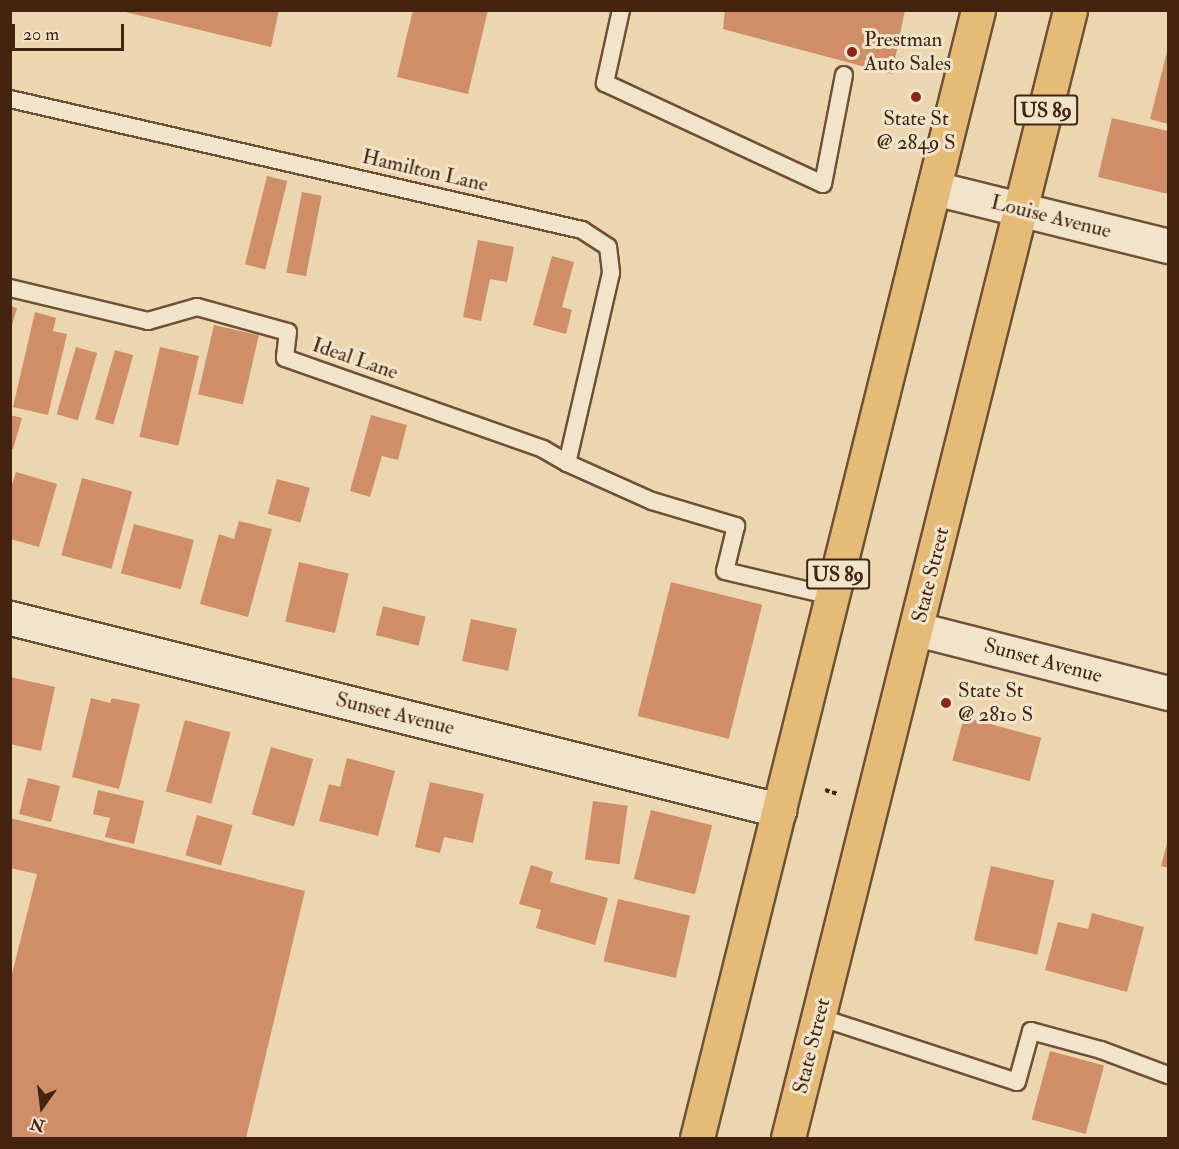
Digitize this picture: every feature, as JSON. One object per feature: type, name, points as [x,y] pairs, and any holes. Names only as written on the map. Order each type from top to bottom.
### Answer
[{"type":"main road","name":"US 89","points":[[697,1138],[978,10]]},
{"type":"main road","name":"State Street","points":[[788,1138],[1070,10]]},
{"type":"street","name":"Louise Avenue","points":[[934,188],[1168,246]]},
{"type":"street","name":"Sunset Avenue","points":[[10,618],[779,810]]},
{"type":"street","name":"Sunset Avenue","points":[[917,629],[1168,693]]},
{"type":"lane","points":[[621,10],[605,82],[823,184],[844,75]]},
{"type":"lane","name":"Hamilton Lane","points":[[10,99],[582,230],[608,247],[611,273],[567,464]]},
{"type":"lane","name":"Ideal Lane","points":[[10,288],[148,321],[197,307],[288,332],[285,358],[543,448],[567,464]]},
{"type":"lane","points":[[567,464],[652,501],[736,525],[725,571],[832,596]]},
{"type":"lane","points":[[819,1017],[1017,1082],[1031,1031],[1101,1050],[1168,1075]]},
{"type":"path","points":[[825,790],[842,796]]},
{"type":"building","points":[[117,10],[279,10],[271,47]]},
{"type":"building","points":[[413,10],[488,10],[468,94],[397,77]]},
{"type":"building","name":"Prestman Auto Sales","points":[[725,10],[905,10],[892,74],[723,29]]},
{"type":"building","points":[[1168,48],[1168,124],[1150,119]]},
{"type":"building","points":[[1112,118],[1168,131],[1168,194],[1098,177]]},
{"type":"building","points":[[267,176],[287,181],[265,269],[245,264]]},
{"type":"building","points":[[302,192],[322,196],[306,276],[286,272]]},
{"type":"building","points":[[478,240],[514,247],[507,282],[490,279],[481,321],[463,317]]},
{"type":"building","points":[[552,256],[574,262],[562,307],[572,310],[566,334],[533,325]]},
{"type":"building","points":[[10,306],[17,308],[11,329],[10,329]]},
{"type":"building","points":[[35,312],[56,318],[53,331],[67,334],[48,415],[13,407]]},
{"type":"building","points":[[214,325],[259,335],[243,405],[198,394]]},
{"type":"building","points":[[76,347],[97,353],[78,420],[57,414]]},
{"type":"building","points":[[160,347],[199,356],[178,446],[139,437]]},
{"type":"building","points":[[115,350],[133,355],[113,424],[95,419]]},
{"type":"building","points":[[10,415],[22,418],[13,449],[10,449]]},
{"type":"building","points":[[371,415],[407,425],[398,460],[382,456],[370,497],[350,491]]},
{"type":"building","points":[[16,472],[57,484],[39,547],[10,539],[10,491]]},
{"type":"building","points":[[82,478],[132,491],[112,569],[61,555]]},
{"type":"building","points":[[277,479],[310,488],[301,523],[268,514]]},
{"type":"building","points":[[239,521],[272,529],[248,617],[200,604],[219,534],[234,539]]},
{"type":"building","points":[[134,524],[194,540],[181,589],[121,573]]},
{"type":"building","points":[[299,562],[349,573],[335,633],[285,621]]},
{"type":"building","points":[[671,582],[762,605],[729,739],[638,716]]},
{"type":"building","points":[[383,606],[426,617],[418,646],[376,635]]},
{"type":"building","points":[[471,619],[517,629],[508,671],[462,661]]},
{"type":"building","points":[[10,677],[55,687],[41,751],[10,744]]},
{"type":"building","points":[[91,698],[110,703],[112,698],[140,704],[119,789],[72,777]]},
{"type":"building","points":[[964,717],[1041,738],[1030,781],[952,760]]},
{"type":"building","points":[[185,720],[230,732],[211,804],[166,791]]},
{"type":"building","points":[[271,747],[313,759],[294,826],[252,814]]},
{"type":"building","points":[[347,758],[395,771],[378,836],[319,821],[329,784],[340,787]]},
{"type":"building","points":[[28,778],[60,786],[51,822],[19,814]]},
{"type":"building","points":[[430,782],[484,794],[473,843],[444,837],[440,853],[415,847]]},
{"type":"building","points":[[98,790],[144,801],[134,844],[105,837],[110,818],[93,814]]},
{"type":"building","points":[[593,801],[628,806],[619,864],[585,859]]},
{"type":"building","points":[[651,810],[712,825],[695,894],[634,879]]},
{"type":"building","points":[[197,815],[233,825],[221,866],[185,855]]},
{"type":"building","points":[[10,818],[305,891],[246,1138],[10,1138],[10,982],[37,874],[10,868]]},
{"type":"building","points":[[1168,840],[1168,868],[1161,866]]},
{"type":"building","points":[[531,865],[553,872],[550,882],[608,898],[595,945],[536,928],[541,910],[519,904]]},
{"type":"building","points":[[991,866],[1054,881],[1037,955],[974,940]]},
{"type":"building","points":[[618,899],[690,916],[676,978],[604,961]]},
{"type":"building","points":[[1092,913],[1144,927],[1127,992],[1045,970],[1058,922],[1088,929]]},
{"type":"building","points":[[1050,1051],[1104,1065],[1086,1134],[1032,1120]]},
{"type":"place","name":"Prestman Auto Sales","points":[[852,52]]},
{"type":"place","name":"State St @ 2849 S","points":[[916,97]]},
{"type":"place","name":"State St @ 2810 S","points":[[946,703]]}]
